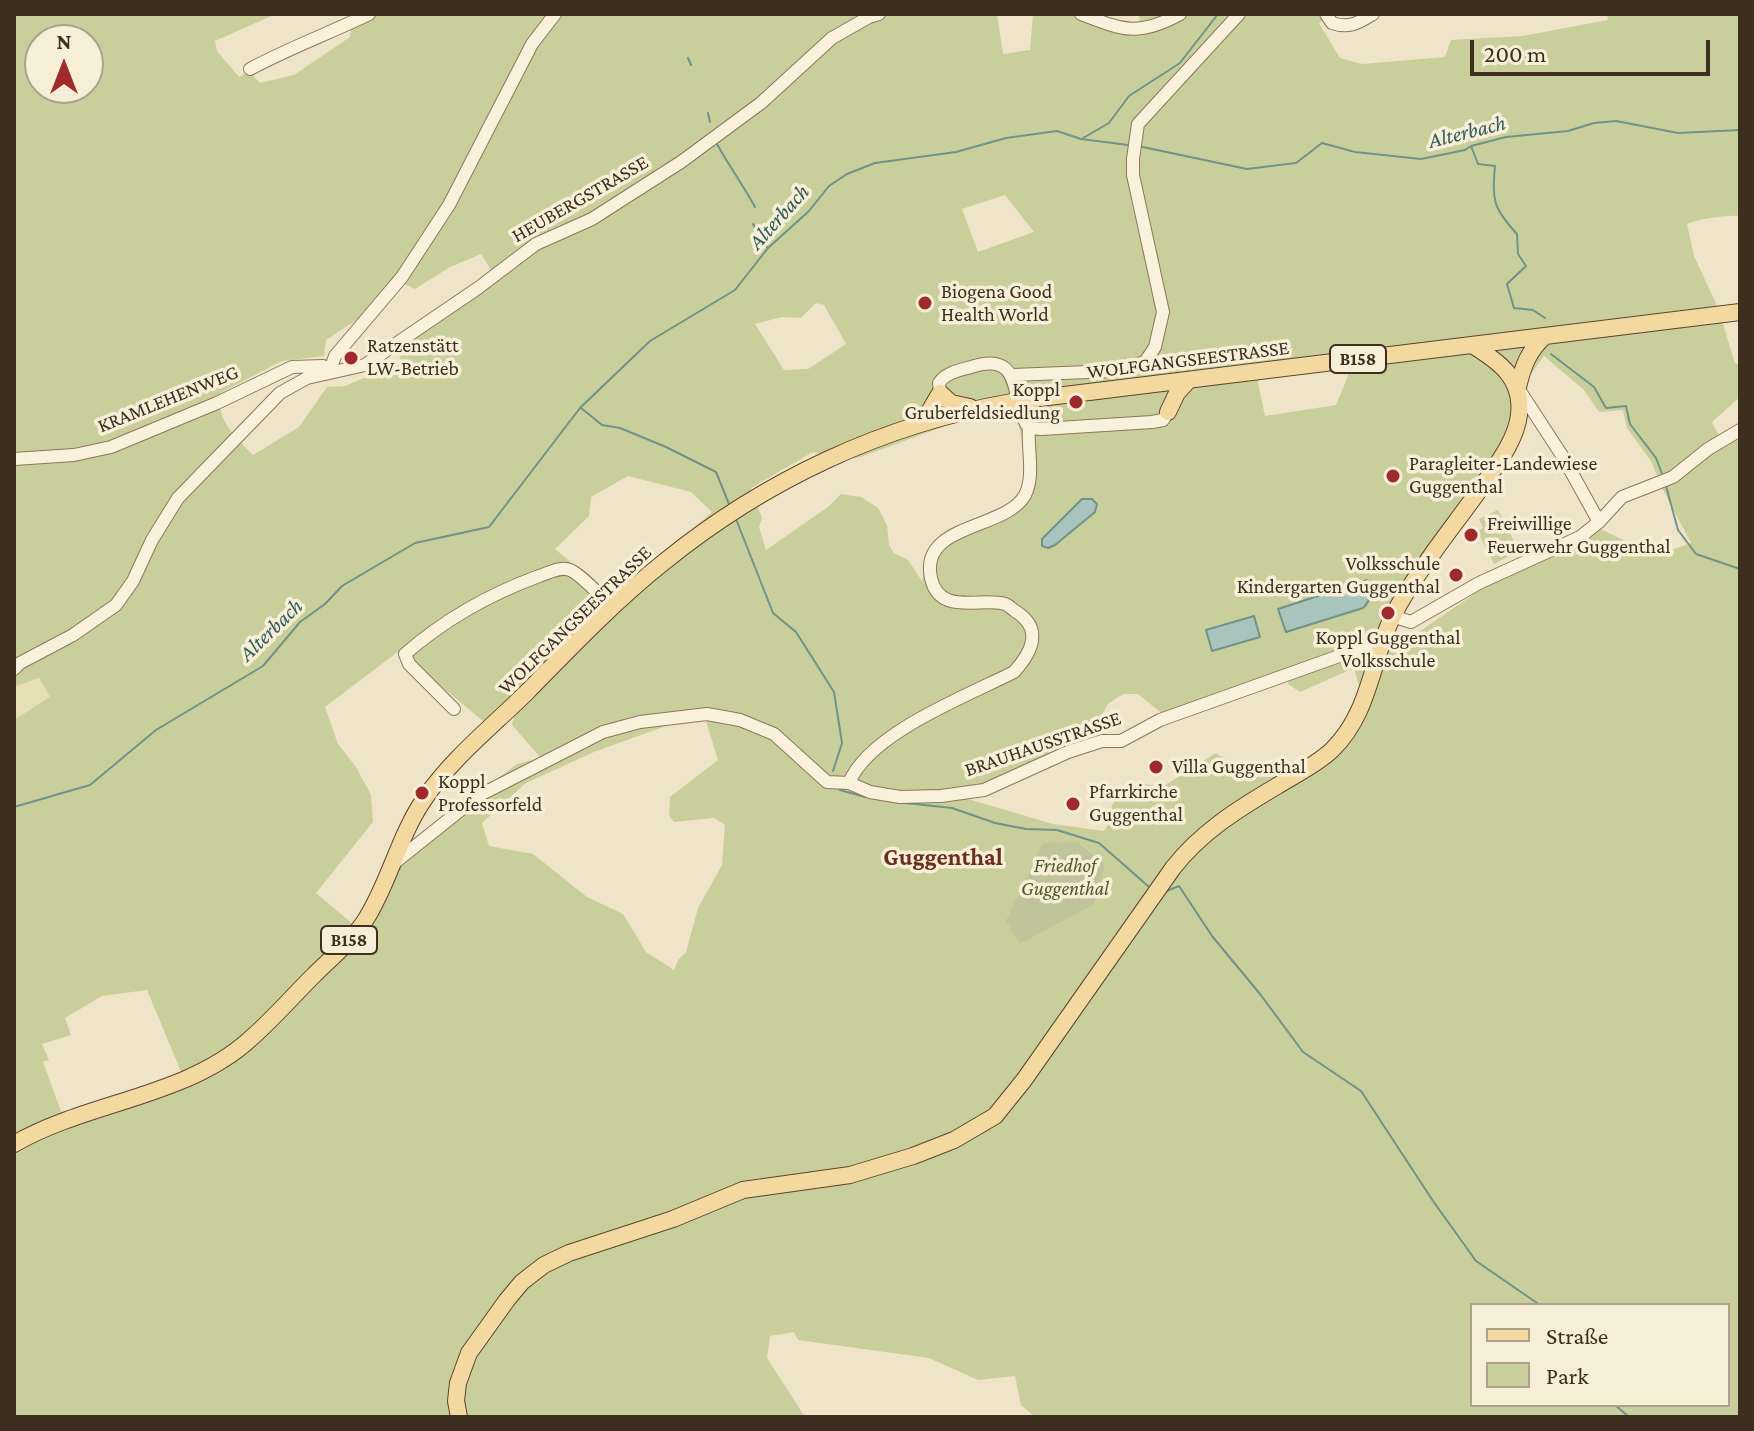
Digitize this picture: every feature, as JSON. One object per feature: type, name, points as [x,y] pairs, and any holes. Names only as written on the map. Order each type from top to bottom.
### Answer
[{"type":"main road","name":"WOLFGANGSEESTRASSE","points":[[14,1144],[185,1078],[215,1064],[244,1044],[357,933],[377,898],[415,813],[443,775],[612,607],[662,563],[743,505],[829,458],[923,422],[1012,402],[1740,312]]},
{"type":"main road","points":[[459,1417],[456,1394],[462,1367],[499,1310],[522,1282],[561,1256],[673,1219],[743,1190],[840,1177],[913,1156],[954,1140],[995,1116],[1032,1069],[1182,857],[1219,823],[1319,761],[1349,730],[1360,713],[1392,616],[1513,437],[1519,413],[1518,387],[1529,354],[1545,336]]},
{"type":"main road","points":[[1472,345],[1503,366],[1518,387]]},
{"type":"main road","points":[[1168,412],[1177,393],[1189,380]]},
{"type":"main road","points":[[1144,386],[1163,400],[1168,412]]},
{"type":"main road","points":[[923,422],[940,393],[951,403],[975,409]]},
{"type":"street","points":[[250,69],[369,14]]},
{"type":"street","points":[[329,373],[335,356],[402,277],[449,205],[532,44],[555,14]]},
{"type":"street","name":"HEUBERGSTRASSE","points":[[14,669],[73,635],[116,605],[133,581],[152,540],[178,498],[280,393],[307,378],[365,365],[478,288],[536,244],[592,219],[681,162],[761,103],[832,38],[879,14]]},
{"type":"street","points":[[1081,14],[1116,27],[1132,29],[1157,27],[1180,14]]},
{"type":"street","points":[[1131,14],[1132,29]]},
{"type":"street","points":[[940,393],[940,379],[975,365],[997,365],[1013,375],[1113,371],[1145,362],[1155,347],[1163,312],[1133,175],[1138,124],[1239,14]]},
{"type":"street","points":[[1326,14],[1332,23],[1343,27],[1373,14]]},
{"type":"street","name":"KRAMLEHENWEG","points":[[14,459],[74,455],[111,447],[217,403],[292,367],[323,366],[329,373]]},
{"type":"street","points":[[849,783],[853,773],[889,736],[1014,672],[1028,656],[1033,637],[1025,617],[1005,604],[957,604],[937,591],[931,580],[930,567],[939,545],[949,537],[994,518],[1024,498],[1029,484],[1029,428],[1021,413],[1013,375]]},
{"type":"street","points":[[1518,387],[1563,457],[1599,522]]},
{"type":"street","points":[[1029,428],[1152,422],[1163,420],[1168,412]]},
{"type":"street","points":[[1392,616],[1411,622],[1479,583],[1567,544],[1599,522],[1622,497],[1664,480],[1740,430]]},
{"type":"street","points":[[454,709],[409,664],[405,654],[424,637],[510,587],[560,569],[571,570],[612,607]]},
{"type":"street","name":"BRAUHAUSSTRASSE","points":[[391,866],[478,796],[603,732],[640,722],[707,714],[740,720],[774,734],[827,782],[849,783],[870,792],[900,797],[941,796],[984,790],[1068,752],[1102,741],[1121,741],[1160,720],[1364,647],[1381,647]]},
{"type":"shaded area","points":[[39,678],[51,698],[14,720],[14,681],[18,686]]},
{"type":"green space","points":[[14,14],[276,14],[215,41],[217,51],[239,77],[249,72],[260,83],[294,75],[350,37],[351,25],[374,14],[997,14],[1003,54],[1030,50],[1033,14],[1068,14],[1115,32],[1132,35],[1141,33],[1139,14],[1321,14],[1324,19],[1319,23],[1340,58],[1362,64],[1445,57],[1451,40],[1522,36],[1608,20],[1607,14],[1740,14],[1740,216],[1687,224],[1694,256],[1718,308],[1735,363],[1740,365],[1740,397],[1712,422],[1720,438],[1740,433],[1740,1417],[1035,1417],[1021,1405],[1015,1376],[978,1380],[929,1358],[798,1340],[794,1332],[770,1336],[767,1358],[805,1417],[14,1417],[14,720],[50,697],[39,678],[17,686],[14,681]],"holes":[[[1005,195],[1034,232],[978,252],[962,209]],[[481,254],[496,278],[398,348],[401,362],[345,386],[327,387],[299,427],[253,455],[234,435],[221,412],[220,393],[282,361],[324,356],[326,340],[358,319],[400,282],[415,289],[450,267]],[[816,303],[824,305],[846,344],[808,369],[784,370],[755,324],[782,317],[801,318]],[[1544,356],[1584,390],[1599,412],[1623,410],[1627,428],[1651,461],[1691,543],[1648,556],[1632,544],[1598,528],[1497,573],[1497,582],[1408,639],[1395,646],[1385,645],[1402,609],[1516,437],[1528,378]],[[1314,358],[1350,371],[1336,405],[1265,416],[1258,383],[1263,364]],[[1016,411],[1025,478],[1016,496],[1005,506],[939,540],[927,554],[922,581],[908,560],[894,553],[889,545],[887,525],[878,508],[861,497],[841,494],[828,507],[766,550],[759,527],[762,518],[751,488],[813,452],[844,459],[858,458],[967,418]],[[628,476],[691,492],[712,512],[614,598],[555,549],[589,516],[591,497]],[[399,651],[483,721],[515,712],[512,725],[541,758],[517,764],[462,805],[458,803],[408,851],[366,935],[316,893],[373,822],[371,795],[356,767],[338,744],[325,707]],[[1354,668],[1366,711],[1299,776],[1252,777],[1216,753],[1156,791],[1152,785],[1145,784],[1119,794],[1104,831],[1053,824],[958,796],[1100,739],[1099,720],[1108,704],[1123,694],[1138,694],[1164,715],[1287,674],[1288,684],[1300,692]],[[704,715],[718,760],[670,797],[669,816],[674,822],[714,818],[725,825],[722,865],[698,908],[686,952],[674,970],[646,952],[623,914],[587,897],[533,854],[489,846],[482,823],[526,783],[594,752],[666,726],[678,718]],[[147,990],[182,1074],[62,1114],[43,1062],[49,1060],[42,1044],[71,1035],[65,1018],[102,996]]]},
{"type":"green space","points":[[1498,510],[1519,551],[1494,564],[1477,531],[1483,528],[1479,519]]},
{"type":"green space","name":"Friedhof Guggenthal","points":[[1052,842],[1078,843],[1105,864],[1094,904],[1020,944],[1006,921],[1042,845]]},
{"type":"water","points":[[1082,499],[1092,499],[1097,504],[1095,512],[1055,545],[1048,548],[1042,546],[1042,539]]},
{"type":"water","points":[[1367,580],[1370,595],[1363,608],[1286,632],[1278,609]]},
{"type":"water","points":[[1254,616],[1260,637],[1212,651],[1206,630]]},
{"type":"waterway","points":[[1083,138],[1109,123],[1129,96],[1180,63],[1218,14]]},
{"type":"waterway","points":[[688,58],[691,65]]},
{"type":"waterway","points":[[708,113],[710,122]]},
{"type":"waterway","name":"Alterbach","points":[[1138,146],[1247,169],[1296,163],[1322,143],[1355,152],[1421,159],[1506,137],[1568,131],[1594,123],[1616,121],[1678,133],[1740,130]]},
{"type":"waterway","name":"Alterbach","points":[[14,807],[90,785],[156,730],[263,666],[300,622],[325,604],[342,586],[415,543],[489,527],[580,408],[650,341],[735,290],[768,248],[809,211],[829,186],[847,174],[875,163],[956,152],[1006,138],[1057,131],[1081,139],[1128,145]]},
{"type":"waterway","points":[[717,144],[755,207]]},
{"type":"waterway","points":[[1471,146],[1478,164],[1495,166],[1496,203],[1517,234],[1518,254],[1526,266],[1507,284],[1514,308],[1533,310],[1545,318]]},
{"type":"waterway","points":[[753,224],[767,247]]},
{"type":"waterway","points":[[1551,354],[1594,387],[1606,408],[1626,406],[1630,424],[1656,458],[1663,476]]},
{"type":"waterway","points":[[581,408],[602,425],[620,428],[716,472],[729,504]]},
{"type":"waterway","points":[[1666,486],[1678,530],[1696,554],[1740,569]]},
{"type":"waterway","points":[[736,519],[773,613],[796,632],[834,692],[842,743],[833,771]]},
{"type":"waterway","points":[[840,790],[865,797]]},
{"type":"waterway","points":[[887,801],[952,808],[995,823],[1026,829],[1057,830],[1099,843],[1148,886]]},
{"type":"waterway","points":[[1167,891],[1179,886],[1212,936],[1303,1052],[1361,1091],[1476,1261],[1537,1303]]},
{"type":"waterway","points":[[1617,1407],[1629,1417]]},
{"type":"place","name":"Biogena Good Health World","points":[[925,303]]},
{"type":"place","name":"Ratzenstätt LW-Betrieb","points":[[351,358]]},
{"type":"place","name":"Koppl Gruberfeldsiedlung","points":[[1076,402]]},
{"type":"place","name":"Paragleiter-Landewiese Guggenthal","points":[[1393,476]]},
{"type":"place","name":"Freiwillige Feuerwehr Guggenthal","points":[[1471,535]]},
{"type":"place","name":"Volksschule Kindergarten Guggenthal","points":[[1456,575]]},
{"type":"place","name":"Koppl Guggenthal Volksschule","points":[[1388,613]]},
{"type":"place","name":"Villa Guggenthal","points":[[1156,767]]},
{"type":"place","name":"Koppl Professorfeld","points":[[422,793]]},
{"type":"place","name":"Pfarrkirche Guggenthal","points":[[1073,804]]},
{"type":"district","name":"Guggenthal","points":[[943,858]]}]
